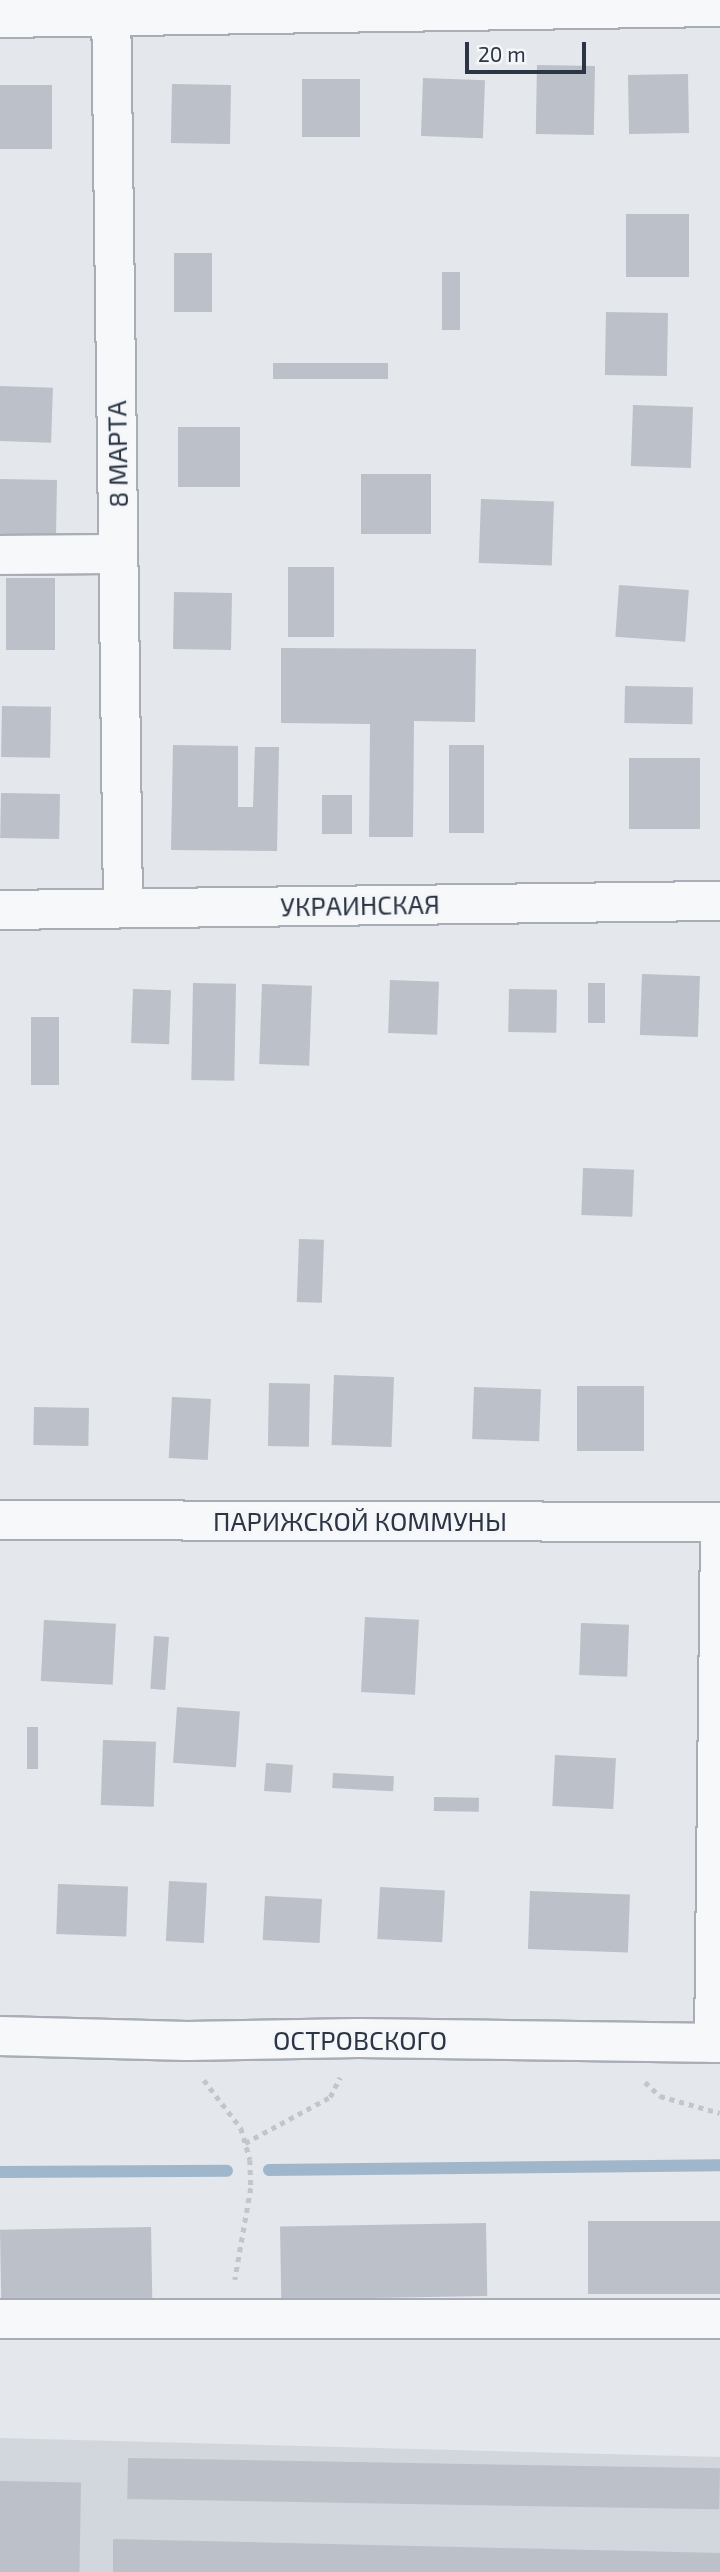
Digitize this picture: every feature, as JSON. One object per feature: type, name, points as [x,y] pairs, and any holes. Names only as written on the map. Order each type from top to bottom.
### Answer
[{"type":"street","points":[[0,18],[111,8],[720,7]]},
{"type":"street","name":"8 МАРТА","points":[[111,8],[123,908]]},
{"type":"street","points":[[0,555],[118,554]]},
{"type":"street","name":"УКРАИНСКАЯ","points":[[0,910],[720,901]]},
{"type":"street","name":"ПАРИЖСКОЙ КОММУНЫ","points":[[0,1520],[720,1522]]},
{"type":"street","points":[[717,2043],[720,1528]]},
{"type":"street","name":"ОСТРОВСКОГО","points":[[0,2036],[187,2041],[358,2038],[717,2043]]},
{"type":"street","points":[[0,2319],[720,2319]]},
{"type":"path","points":[[245,2143],[330,2097],[358,2038]]},
{"type":"path","points":[[187,2041],[194,2065],[241,2128],[245,2143],[250,2188],[229,2319]]},
{"type":"path","points":[[642,2042],[640,2064],[645,2083],[660,2096],[720,2113]]},
{"type":"shaded area","points":[[0,2438],[720,2457],[720,2572],[0,2572]]},
{"type":"building","points":[[537,65],[595,66],[594,135],[536,134]]},
{"type":"building","points":[[688,74],[689,133],[629,134],[628,75]]},
{"type":"building","points":[[423,78],[485,80],[483,138],[421,136]]},
{"type":"building","points":[[302,79],[360,79],[360,137],[302,137]]},
{"type":"building","points":[[172,84],[231,85],[230,144],[171,143]]},
{"type":"building","points":[[0,85],[52,85],[52,149],[0,149]]},
{"type":"building","points":[[626,214],[689,214],[689,277],[626,277]]},
{"type":"building","points":[[174,253],[212,253],[212,312],[174,312]]},
{"type":"building","points":[[442,272],[460,272],[460,330],[442,330]]},
{"type":"building","points":[[606,312],[668,313],[667,376],[605,375]]},
{"type":"building","points":[[273,363],[388,363],[388,379],[273,379]]},
{"type":"building","points":[[0,386],[53,388],[51,443],[0,441]]},
{"type":"building","points":[[633,405],[693,407],[691,468],[631,466]]},
{"type":"building","points":[[178,427],[240,427],[240,487],[178,487]]},
{"type":"building","points":[[361,474],[431,474],[431,534],[361,534]]},
{"type":"building","points":[[0,479],[57,480],[56,537],[0,536]]},
{"type":"building","points":[[481,499],[554,502],[552,566],[479,563]]},
{"type":"building","points":[[288,567],[334,567],[334,637],[288,637]]},
{"type":"building","points":[[6,578],[55,578],[55,650],[6,650]]},
{"type":"building","points":[[619,585],[689,590],[685,642],[615,637]]},
{"type":"building","points":[[174,592],[232,593],[231,650],[173,649]]},
{"type":"building","points":[[281,648],[476,649],[475,722],[414,721],[413,837],[369,837],[370,724],[281,723]]},
{"type":"building","points":[[625,686],[693,687],[692,724],[624,723]]},
{"type":"building","points":[[2,706],[51,707],[50,758],[1,757]]},
{"type":"building","points":[[173,745],[238,746],[238,807],[253,807],[255,747],[279,747],[277,851],[171,850]]},
{"type":"building","points":[[449,745],[484,745],[484,833],[449,833]]},
{"type":"building","points":[[629,758],[700,758],[700,829],[629,829]]},
{"type":"building","points":[[1,793],[60,794],[59,839],[0,838]]},
{"type":"building","points":[[322,795],[352,795],[352,834],[322,834]]},
{"type":"building","points":[[642,974],[700,976],[698,1037],[640,1035]]},
{"type":"building","points":[[390,980],[439,982],[437,1035],[388,1033]]},
{"type":"building","points":[[193,983],[236,984],[234,1081],[191,1080]]},
{"type":"building","points":[[588,983],[605,983],[605,1023],[588,1023]]},
{"type":"building","points":[[262,984],[312,986],[309,1066],[259,1064]]},
{"type":"building","points":[[133,989],[171,990],[169,1044],[131,1043]]},
{"type":"building","points":[[509,989],[557,990],[556,1033],[508,1032]]},
{"type":"building","points":[[31,1017],[59,1017],[59,1085],[31,1085]]},
{"type":"building","points":[[583,1168],[634,1170],[632,1217],[581,1215]]},
{"type":"building","points":[[299,1239],[324,1240],[322,1303],[297,1302]]},
{"type":"building","points":[[334,1375],[394,1377],[392,1447],[332,1445]]},
{"type":"building","points":[[269,1383],[310,1384],[309,1447],[268,1446]]},
{"type":"building","points":[[577,1386],[644,1386],[644,1451],[577,1451]]},
{"type":"building","points":[[474,1387],[541,1389],[539,1441],[472,1439]]},
{"type":"building","points":[[172,1397],[211,1399],[208,1460],[169,1458]]},
{"type":"building","points":[[34,1407],[89,1408],[88,1446],[33,1445]]},
{"type":"building","points":[[365,1617],[419,1620],[415,1695],[361,1692]]},
{"type":"building","points":[[44,1620],[116,1624],[113,1685],[41,1681]]},
{"type":"building","points":[[581,1623],[629,1625],[627,1677],[579,1675]]},
{"type":"building","points":[[154,1636],[169,1637],[165,1690],[150,1689]]},
{"type":"building","points":[[177,1707],[240,1711],[236,1767],[173,1763]]},
{"type":"building","points":[[27,1727],[38,1727],[38,1769],[27,1769]]},
{"type":"building","points":[[103,1740],[156,1742],[154,1807],[101,1805]]},
{"type":"building","points":[[555,1755],[616,1758],[613,1809],[552,1806]]},
{"type":"building","points":[[266,1763],[293,1765],[291,1793],[264,1791]]},
{"type":"building","points":[[333,1773],[394,1776],[393,1791],[332,1788]]},
{"type":"building","points":[[434,1797],[479,1798],[479,1812],[434,1811]]},
{"type":"building","points":[[169,1881],[207,1883],[204,1943],[166,1941]]},
{"type":"building","points":[[58,1884],[128,1886],[126,1936],[56,1934]]},
{"type":"building","points":[[380,1887],[445,1890],[442,1942],[377,1939]]},
{"type":"building","points":[[530,1891],[630,1894],[628,1952],[528,1949]]},
{"type":"building","points":[[265,1896],[322,1899],[320,1943],[263,1940]]},
{"type":"building","points":[[588,2221],[720,2221],[720,2294],[588,2294]]},
{"type":"building","points":[[486,2223],[487,2296],[281,2300],[280,2227]]},
{"type":"building","points":[[151,2227],[152,2299],[1,2302],[0,2230]]},
{"type":"building","points":[[128,2458],[720,2468],[719,2509],[127,2499]]},
{"type":"building","points":[[0,2481],[81,2482],[79,2572],[0,2572]]},
{"type":"building","points":[[113,2539],[720,2553],[720,2572],[113,2572]]},
{"type":"waterway","points":[[269,2170],[720,2165]]},
{"type":"waterway","points":[[0,2172],[227,2171]]}]
